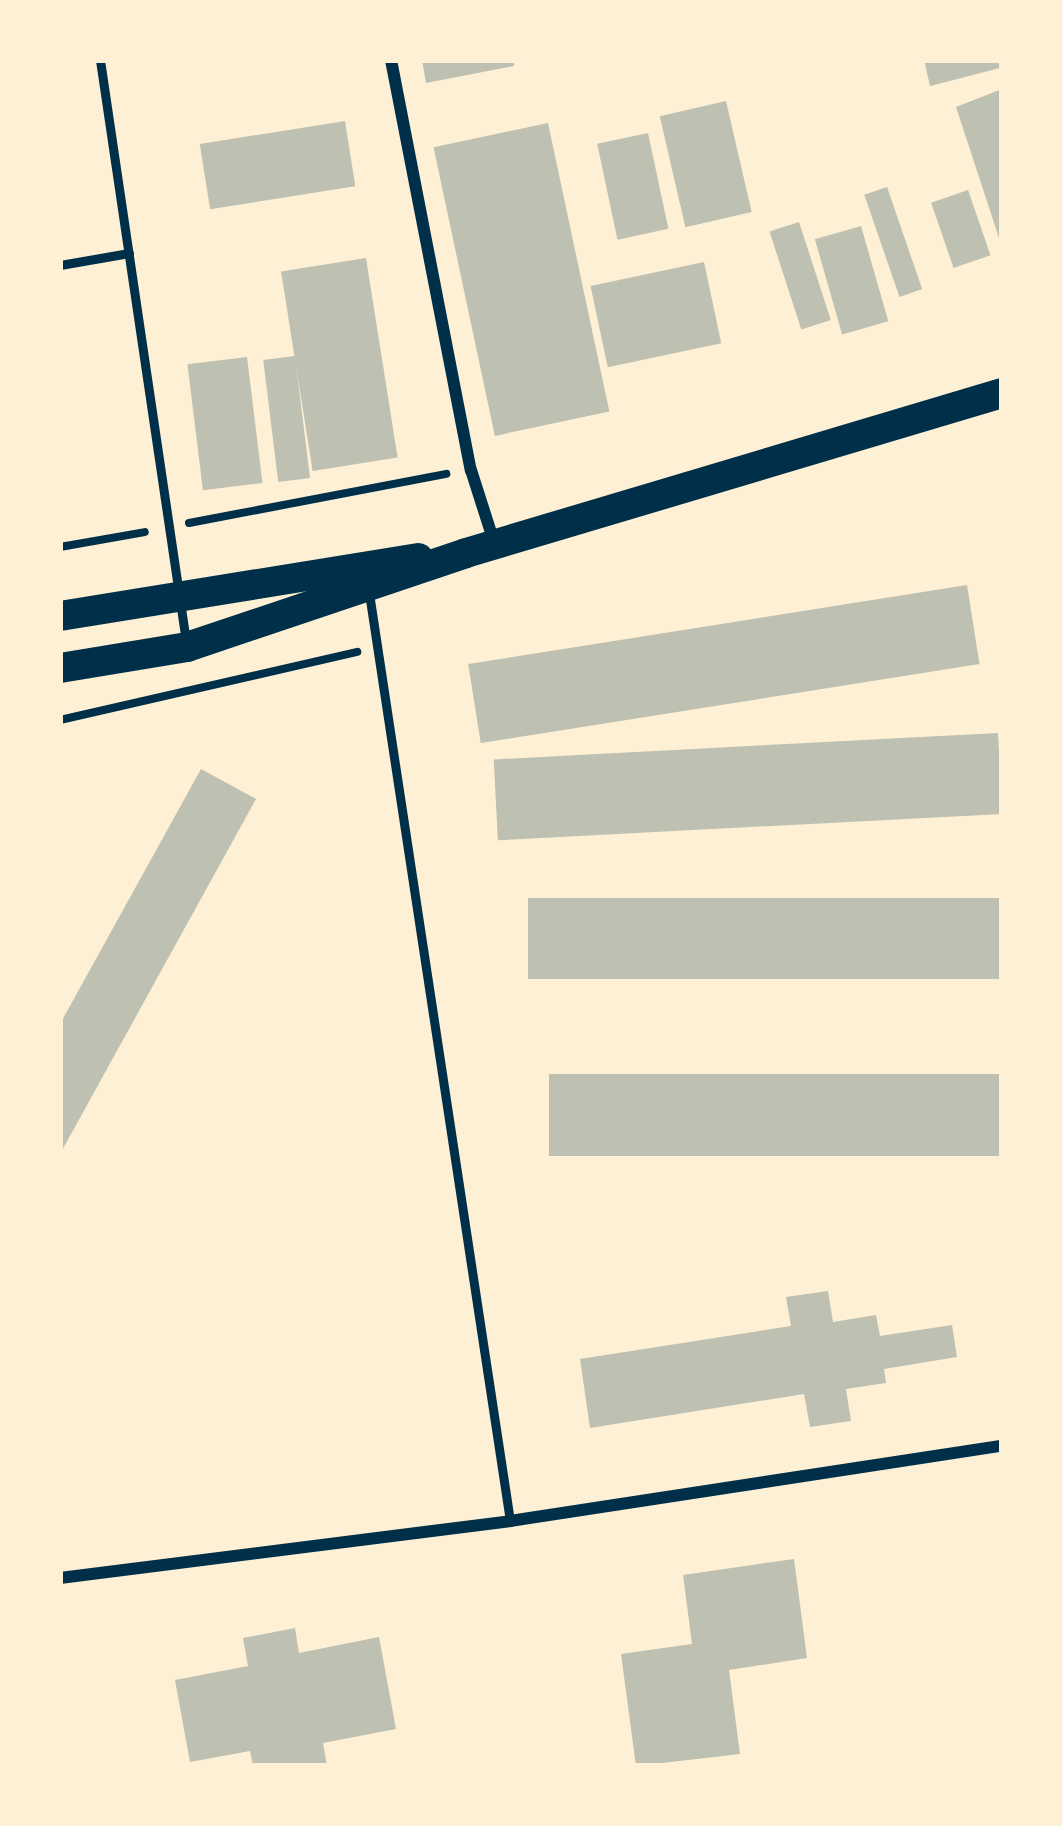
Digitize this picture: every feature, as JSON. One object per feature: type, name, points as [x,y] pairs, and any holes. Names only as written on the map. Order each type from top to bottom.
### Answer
[{"type":"main road","points":[[60,668],[187,647],[366,577],[480,549],[1002,393]]},
{"type":"main road","points":[[60,616],[179,596],[366,577]]},
{"type":"street","points":[[391,60],[471,470],[480,549]]},
{"type":"street","points":[[60,1578],[510,1521],[1002,1446]]},
{"type":"lane","points":[[100,60],[187,647]]},
{"type":"lane","points":[[60,265],[129,253]]},
{"type":"lane","points":[[366,577],[382,646],[510,1521]]},
{"type":"path","points":[[60,548],[471,470]]},
{"type":"path","points":[[60,720],[382,646]]},
{"type":"building","points":[[422,60],[514,60],[514,66],[426,83]]},
{"type":"building","points":[[924,60],[998,60],[1000,68],[930,86]]},
{"type":"building","points":[[1002,89],[1002,244],[1001,244],[956,107]]},
{"type":"building","points":[[726,101],[752,212],[685,227],[660,116]]},
{"type":"building","points":[[345,121],[355,186],[210,209],[200,144]]},
{"type":"building","points":[[548,123],[609,412],[495,436],[434,147]]},
{"type":"building","points":[[648,133],[668,229],[618,240],[597,144]]},
{"type":"building","points":[[887,187],[922,289],[899,297],[864,195]]},
{"type":"building","points":[[968,190],[990,255],[954,268],[931,203]]},
{"type":"building","points":[[799,222],[831,320],[801,330],[770,232]]},
{"type":"building","points":[[861,226],[888,321],[842,334],[815,239]]},
{"type":"building","points":[[366,258],[398,458],[313,471],[281,271]]},
{"type":"building","points":[[704,262],[721,343],[608,367],[591,286]]},
{"type":"building","points":[[295,356],[310,478],[278,482],[263,360]]},
{"type":"building","points":[[247,357],[262,483],[203,490],[187,364]]},
{"type":"building","points":[[967,585],[980,664],[481,743],[468,664]]},
{"type":"building","points":[[998,733],[1002,814],[498,840],[494,759]]},
{"type":"building","points":[[201,769],[256,799],[60,1154],[60,1024]]},
{"type":"building","points":[[528,898],[1002,898],[1002,979],[528,979]]},
{"type":"building","points":[[549,1074],[1002,1074],[1002,1156],[549,1156]]},
{"type":"building","points":[[828,1291],[833,1322],[876,1315],[880,1336],[952,1325],[957,1357],[884,1369],[886,1383],[846,1389],[851,1421],[810,1427],[804,1394],[590,1428],[580,1359],[791,1326],[786,1297]]},
{"type":"building","points":[[794,1559],[807,1658],[729,1670],[740,1754],[636,1766],[621,1654],[692,1644],[683,1575]]},
{"type":"building","points":[[295,1628],[299,1653],[379,1637],[396,1729],[323,1743],[327,1766],[253,1766],[250,1751],[190,1762],[175,1680],[248,1666],[243,1638]]}]
